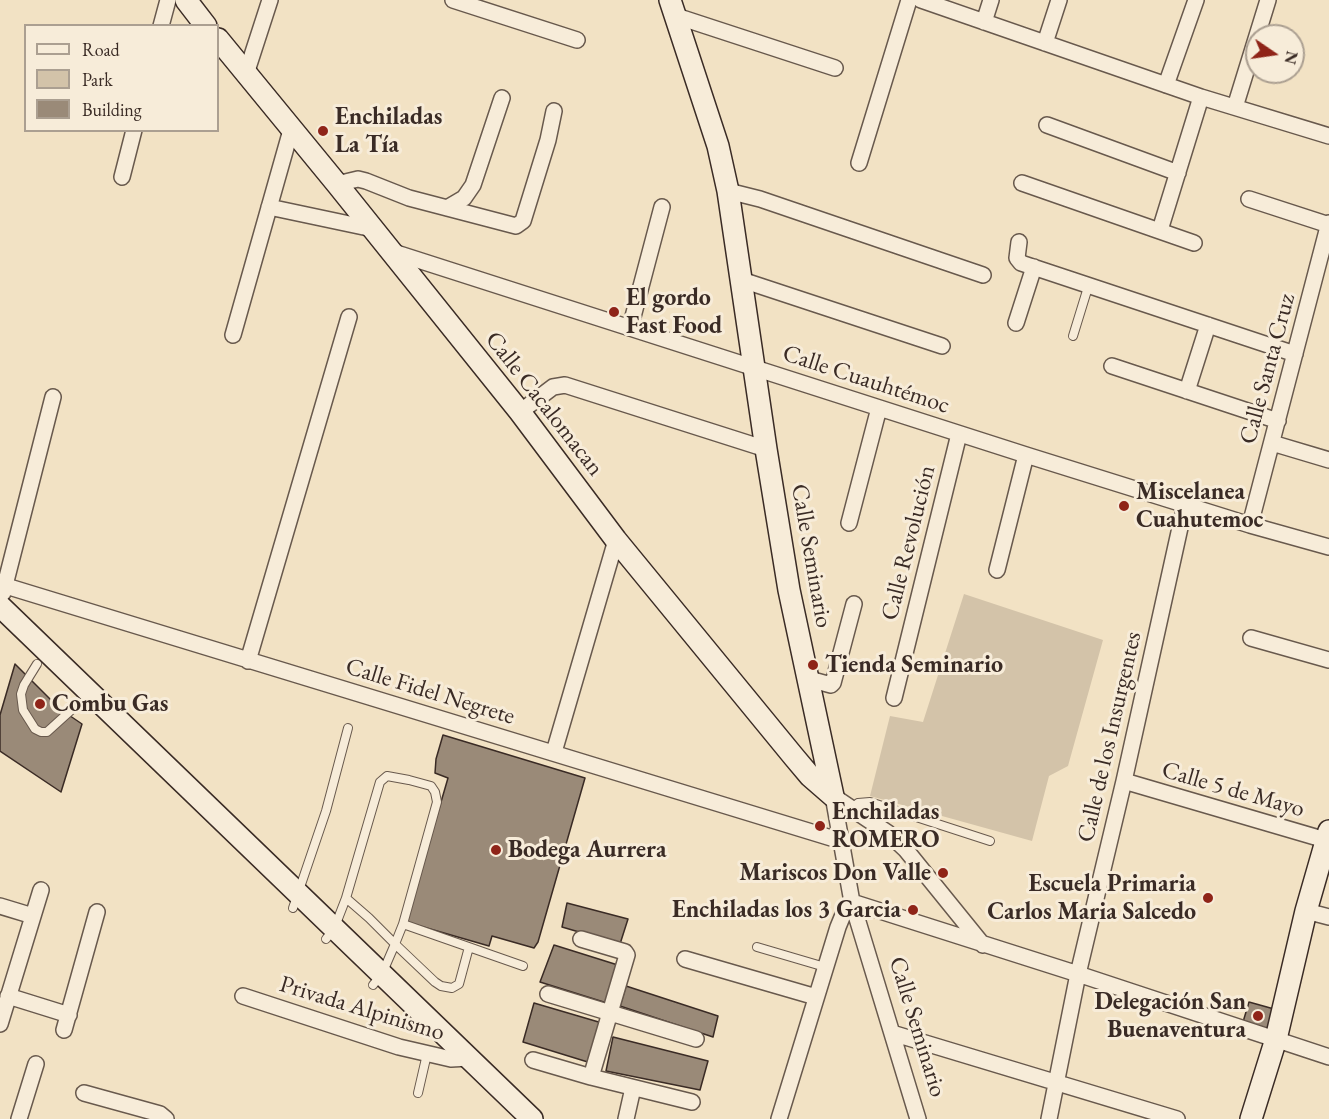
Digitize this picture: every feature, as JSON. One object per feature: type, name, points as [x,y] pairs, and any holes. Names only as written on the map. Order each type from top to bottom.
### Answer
[{"type":"street","points":[[162,24],[168,0]]},
{"type":"street","points":[[186,0],[205,24]]},
{"type":"street","points":[[246,75],[270,0]]},
{"type":"street","points":[[453,0],[577,40]]},
{"type":"street","points":[[859,163],[909,0]]},
{"type":"street","points":[[921,0],[1201,97],[1329,136]]},
{"type":"street","points":[[984,22],[991,0]]},
{"type":"street","points":[[1045,43],[1059,0]]},
{"type":"street","points":[[1166,85],[1197,0]]},
{"type":"street","points":[[1235,107],[1268,0]]},
{"type":"street","points":[[673,8],[835,68]]},
{"type":"street","name":"Calle Seminario","points":[[673,8],[718,146],[728,191],[789,590],[833,796],[852,902],[918,1119]]},
{"type":"street","name":"Calle Cacalomacan","points":[[219,40],[338,184],[520,412],[616,540],[794,758],[833,796]]},
{"type":"street","points":[[1160,230],[1201,97]]},
{"type":"street","points":[[447,208],[464,198],[473,185],[502,98]]},
{"type":"street","points":[[338,184],[358,179],[409,198],[511,225],[521,224],[548,140],[554,111]]},
{"type":"street","points":[[1047,125],[1178,173]]},
{"type":"street","points":[[233,334],[291,130]]},
{"type":"street","points":[[122,177],[133,132]]},
{"type":"street","points":[[1022,183],[1194,243]]},
{"type":"street","points":[[728,191],[760,199],[983,275]]},
{"type":"street","points":[[1249,199],[1329,224]]},
{"type":"street","points":[[269,207],[373,229]]},
{"type":"street","points":[[630,328],[662,207]]},
{"type":"street","name":"Calle Santa Cruz","points":[[1250,525],[1329,224]]},
{"type":"street","points":[[1019,242],[1017,260],[1034,267],[1295,354]]},
{"type":"street","name":"Calle Cuauhtémoc","points":[[390,251],[1185,506],[1329,548]]},
{"type":"street","points":[[1016,323],[1034,267]]},
{"type":"street","points":[[742,280],[942,346]]},
{"type":"street","points":[[248,661],[350,317]]},
{"type":"street","points":[[1187,391],[1208,325]]},
{"type":"street","points":[[1112,366],[1278,421]]},
{"type":"street","points":[[520,412],[554,387],[565,385],[766,449]]},
{"type":"street","points":[[0,602],[53,397]]},
{"type":"street","points":[[849,523],[879,408]]},
{"type":"street","name":"Calle Revolución","points":[[894,698],[959,434]]},
{"type":"street","points":[[1272,443],[1329,460]]},
{"type":"street","points":[[997,570],[1026,455]]},
{"type":"street","name":"Calle de los Insurgentes","points":[[1049,1119],[1078,974],[1124,781],[1185,506]]},
{"type":"street","points":[[555,752],[616,540]]},
{"type":"street","points":[[3,596],[295,900]]},
{"type":"street","name":"Calle Fidel Negrete","points":[[3,596],[248,661],[555,752],[841,841]]},
{"type":"street","points":[[809,680],[831,685],[833,683],[854,604]]},
{"type":"street","points":[[0,627],[79,703],[295,900],[460,1058],[532,1119]]},
{"type":"street","points":[[1251,638],[1329,660]]},
{"type":"street","name":"Calle 5 de Mayo","points":[[1124,781],[1328,838]]},
{"type":"street","points":[[833,796],[888,833],[906,850],[983,945]]},
{"type":"street","points":[[1251,1119],[1276,1039],[1306,911],[1328,838]]},
{"type":"street","points":[[0,1024],[7,985],[41,890]]},
{"type":"street","points":[[779,1119],[842,916],[852,902],[1329,1057]]},
{"type":"street","points":[[0,906],[33,916]]},
{"type":"street","points":[[1306,911],[1329,917]]},
{"type":"street","points":[[64,1030],[97,912]]},
{"type":"street","points":[[581,939],[627,954],[591,1077]]},
{"type":"street","points":[[685,959],[816,997]]},
{"type":"street","points":[[7,985],[69,1015]]},
{"type":"street","points":[[548,994],[696,1039]]},
{"type":"street","name":"Privada Alpinismo","points":[[243,996],[427,1054],[460,1058]]},
{"type":"street","points":[[892,1033],[1177,1119]]},
{"type":"street","points":[[460,1058],[512,1119]]},
{"type":"street","points":[[533,1060],[692,1102]]},
{"type":"street","points":[[19,1119],[36,1064]]},
{"type":"street","points":[[626,1119],[633,1088]]},
{"type":"street","points":[[84,1093],[160,1114],[166,1119]]},
{"type":"lane","points":[[1073,336],[1089,284]]},
{"type":"lane","points":[[37,664],[21,694],[23,710],[35,729],[47,732],[79,703]]},
{"type":"lane","points":[[295,900],[326,811],[348,728]]},
{"type":"lane","points":[[330,934],[346,898],[380,782],[392,776],[431,786],[437,802],[403,924],[377,979]]},
{"type":"lane","points":[[852,808],[858,803],[870,802],[990,841]]},
{"type":"lane","points":[[346,898],[435,982],[452,988],[459,984],[469,947]]},
{"type":"lane","points":[[403,924],[523,966]]},
{"type":"lane","points":[[757,947],[825,967]]},
{"type":"lane","points":[[418,1093],[427,1054]]},
{"type":"green space","points":[[964,594],[1103,640],[1068,766],[1049,776],[1032,841],[870,796],[890,716],[923,722]]},
{"type":"building","points":[[15,664],[60,709],[82,724],[61,792],[0,751],[0,715]]},
{"type":"building","name":"Bodega Aurrera","points":[[443,735],[585,778],[538,942],[534,948],[492,936],[489,946],[406,922],[448,778],[435,773],[436,759]]},
{"type":"building","points":[[567,903],[628,919],[620,944],[562,927]]},
{"type":"building","points":[[554,945],[621,966],[610,1004],[540,982]]},
{"type":"building","points":[[626,986],[718,1016],[713,1037],[620,1006]]},
{"type":"building","name":"Delegación San Buenaventura","points":[[1249,1002],[1274,1009],[1268,1029],[1243,1022]]},
{"type":"building","points":[[534,1003],[602,1023],[591,1063],[523,1042]]},
{"type":"building","points":[[613,1037],[708,1061],[700,1090],[606,1071]]},
{"type":"place","name":"Enchiladas La Tía","points":[[323,131]]},
{"type":"place","name":"El gordo Fast Food","points":[[614,312]]},
{"type":"place","name":"Miscelanea Cuahutemoc","points":[[1124,506]]},
{"type":"place","name":"Tienda Seminario","points":[[813,665]]},
{"type":"place","name":"Combu Gas","points":[[40,704]]},
{"type":"place","name":"Enchiladas ROMERO","points":[[820,826]]},
{"type":"place","name":"Bodega Aurrera","points":[[496,850]]},
{"type":"place","name":"Mariscos Don Valle","points":[[943,873]]},
{"type":"place","name":"Escuela Primaria Carlos Maria Salcedo","points":[[1208,898]]},
{"type":"place","name":"Enchiladas los 3 Garcia","points":[[913,910]]},
{"type":"place","name":"Delegación San Buenaventura","points":[[1258,1016]]}]
